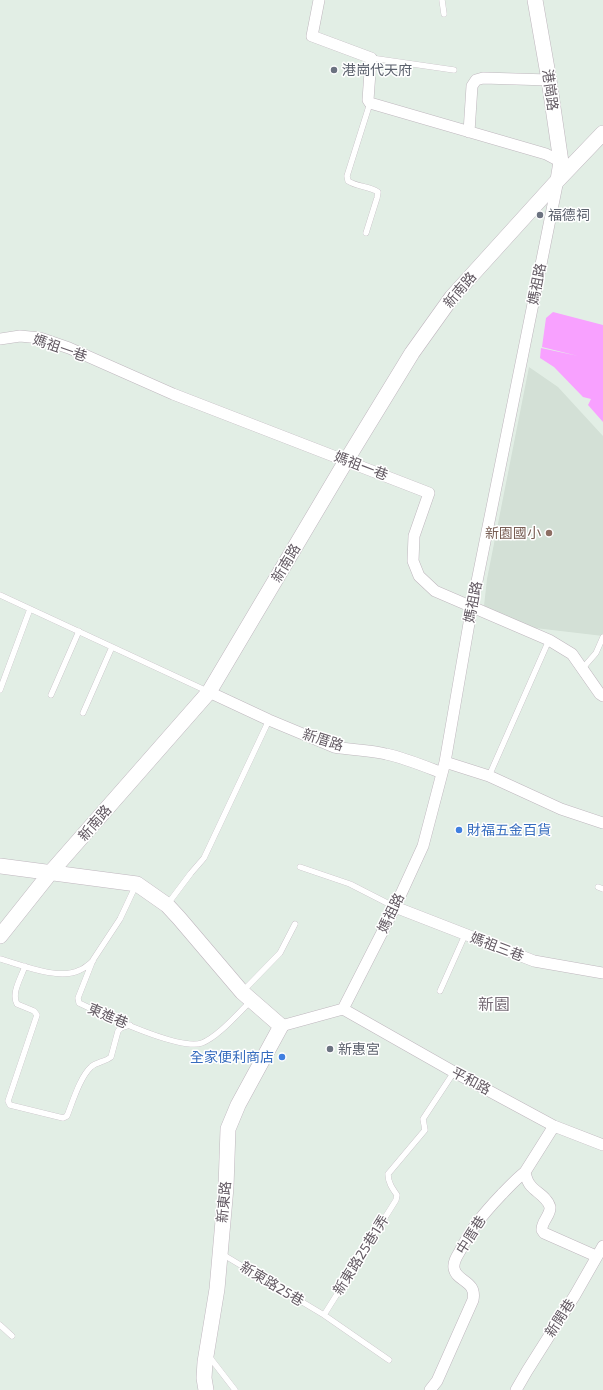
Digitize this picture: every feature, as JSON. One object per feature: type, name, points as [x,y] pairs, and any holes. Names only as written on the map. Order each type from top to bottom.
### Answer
[{"type":"street","points":[[318,0],[312,36],[371,58],[368,100],[370,103],[546,154],[561,162]]},
{"type":"street","name":"港崗路","points":[[535,0],[550,80],[561,162],[558,180]]},
{"type":"street","points":[[469,132],[472,86],[476,80],[484,78],[550,80]]},
{"type":"street","points":[[558,180],[603,133]]},
{"type":"street","name":"新南路","points":[[0,936],[51,872],[210,692],[346,461],[412,353],[452,298],[558,180]]},
{"type":"street","name":"媽祖路","points":[[343,1009],[395,906],[423,846],[444,767],[472,606],[558,180]]},
{"type":"street","name":"媽祖一巷","points":[[0,339],[20,336],[40,338],[69,348],[173,394],[429,493],[414,536],[413,561],[419,576],[435,591],[549,640],[572,654],[600,694],[603,696]]},
{"type":"street","name":"新厝路","points":[[210,692],[269,720],[334,747],[343,749],[359,749],[387,754],[489,776],[561,809],[603,823]]},
{"type":"street","points":[[0,866],[137,884],[167,905],[247,996],[281,1026],[343,1009]]},
{"type":"street","name":"媽祖三巷","points":[[395,906],[534,961],[603,973]]},
{"type":"street","name":"平和路","points":[[343,1009],[454,1072],[554,1126],[603,1145]]},
{"type":"street","name":"新東路","points":[[206,1390],[204,1378],[206,1352],[217,1289],[226,1187],[228,1129],[238,1105],[281,1026]]},
{"type":"street","name":"中厝巷","points":[[430,1390],[437,1381],[473,1300],[474,1294],[472,1288],[455,1272],[453,1266],[454,1262],[466,1239],[480,1218],[515,1179],[525,1172],[554,1126]]},
{"type":"street","points":[[525,1172],[530,1185],[547,1201],[550,1206],[550,1210],[542,1226],[544,1233],[596,1256]]},
{"type":"street","name":"新開巷","points":[[516,1390],[527,1370],[575,1295],[603,1246]]},
{"type":"lane","points":[[442,0],[444,14]]},
{"type":"lane","points":[[371,58],[454,70]]},
{"type":"lane","points":[[366,233],[378,192],[348,181],[347,176],[370,103]]},
{"type":"lane","points":[[0,595],[210,692]]},
{"type":"lane","points":[[0,690],[30,609]]},
{"type":"lane","points":[[51,695],[79,631]]},
{"type":"lane","points":[[582,669],[596,653],[603,637]]},
{"type":"lane","points":[[489,776],[549,640]]},
{"type":"lane","points":[[83,713],[112,647]]},
{"type":"lane","points":[[167,905],[204,858],[269,720]]},
{"type":"lane","points":[[300,867],[350,884],[395,906]]},
{"type":"lane","name":"東進巷","points":[[137,884],[120,918],[93,960],[78,998],[80,1003],[163,1038],[193,1045],[209,1039],[224,1028],[280,953],[294,924]]},
{"type":"lane","points":[[440,990],[465,934]]},
{"type":"lane","points":[[0,959],[58,974],[70,974],[80,970],[93,960]]},
{"type":"lane","points":[[25,966],[14,994],[14,999],[17,1004],[34,1011],[37,1016],[8,1101],[10,1105],[63,1118],[67,1116],[84,1075],[92,1066],[108,1060],[111,1057],[118,1031],[121,1028],[130,1025]]},
{"type":"lane","name":"新東路25巷1弄","points":[[324,1316],[396,1200],[397,1195],[390,1184],[388,1174],[424,1130],[423,1119],[454,1072]]},
{"type":"lane","name":"新東路25巷","points":[[220,1252],[324,1316],[389,1360]]},
{"type":"lane","points":[[0,1325],[12,1336]]},
{"type":"lane","points":[[206,1352],[235,1390]]},
{"type":"shaded area","points":[[553,312],[603,325],[603,422],[588,405],[591,399],[583,397],[554,367],[540,358],[541,348],[578,356],[542,347],[546,318]]},
{"type":"shaded area","name":"新園國小","points":[[529,367],[558,387],[603,436],[603,636],[535,628],[483,615],[487,579]]},
{"type":"place","name":"港崗代天府","points":[[334,70]]},
{"type":"place","name":"福德祠","points":[[540,215]]},
{"type":"place","name":"新園國小","points":[[549,533]]},
{"type":"place","name":"財福五金百貨","points":[[459,830]]},
{"type":"place","name":"新惠宮","points":[[330,1049]]},
{"type":"place","name":"全家便利商店","points":[[282,1057]]},
{"type":"district","name":"新園","points":[[494,1005]]}]
